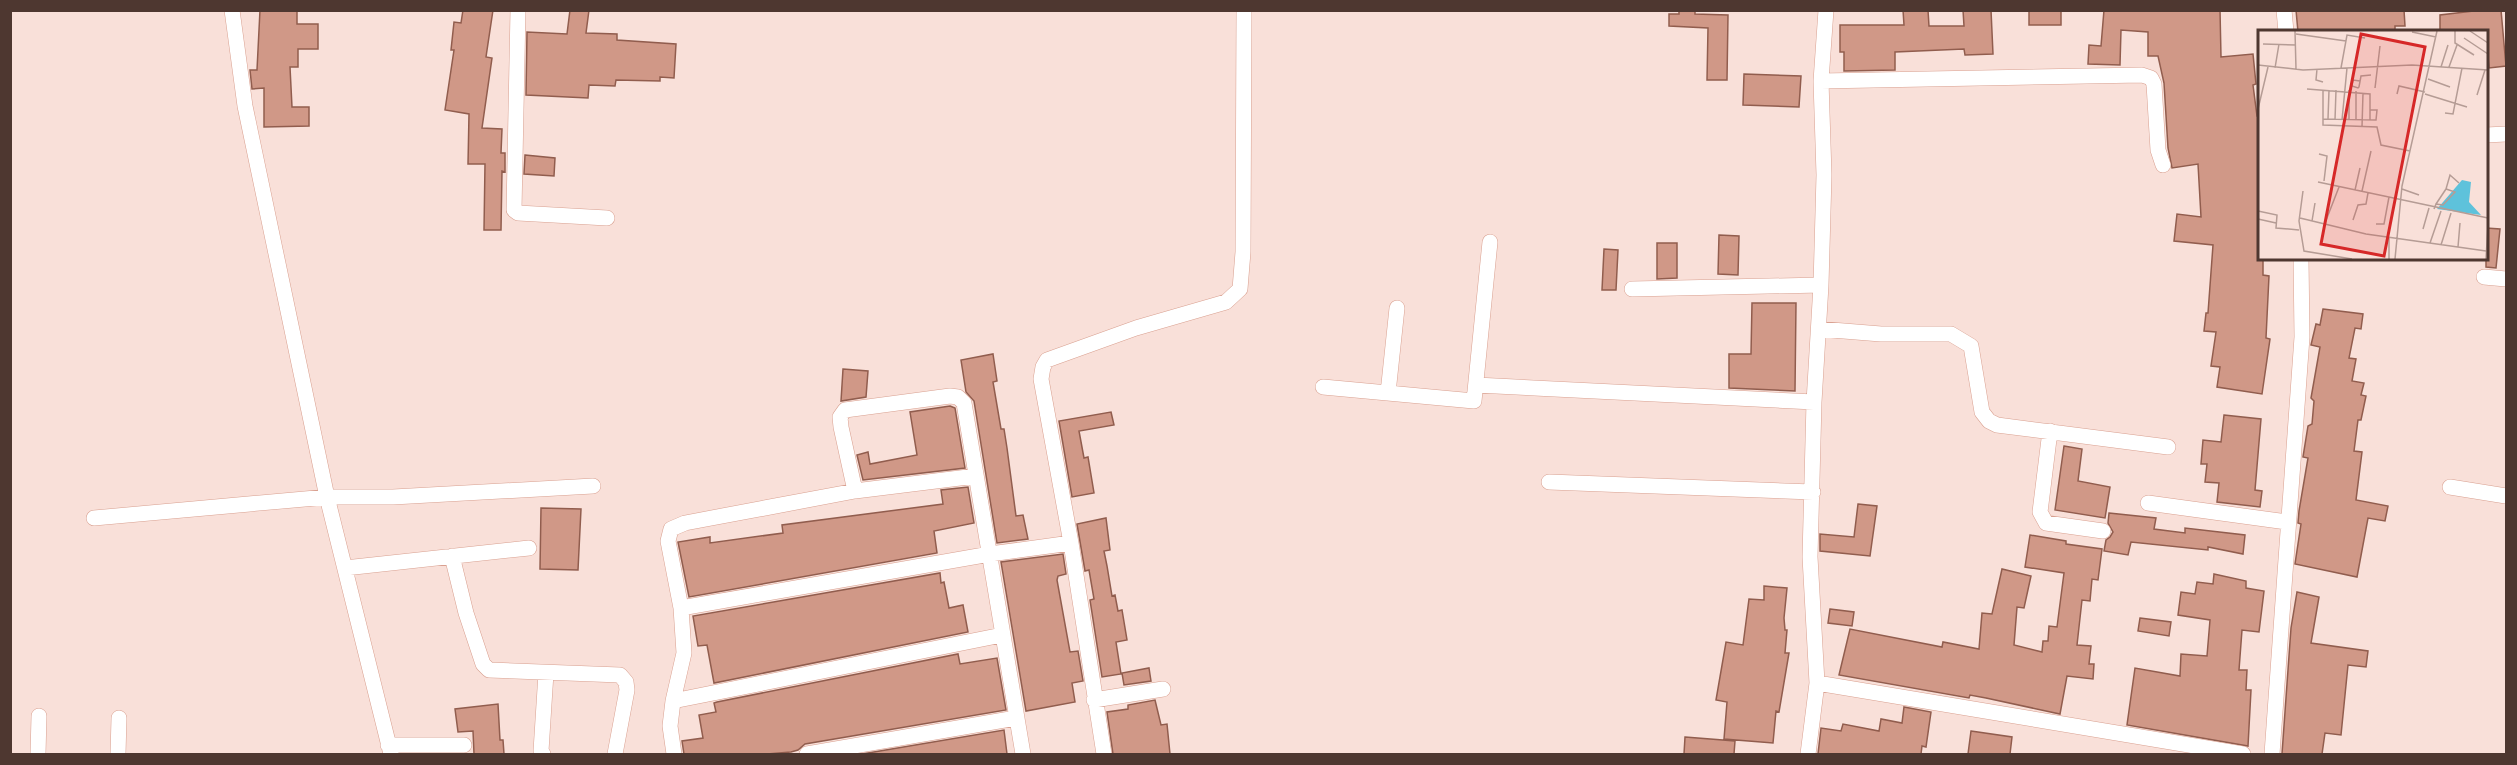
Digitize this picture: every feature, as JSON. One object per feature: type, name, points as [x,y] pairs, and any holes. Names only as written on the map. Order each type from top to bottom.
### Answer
[{"type":"street","points":[[232,10],[245,106],[327,497],[389,750],[464,745]]},
{"type":"street","points":[[518,10],[514,210],[518,213],[607,218]]},
{"type":"street","points":[[1104,754],[1071,543],[1041,379],[1043,366],[1047,360],[1136,328],[1226,302],[1240,289],[1243,252],[1244,10]]},
{"type":"street","points":[[1808,754],[1817,683],[1810,557],[1814,402],[1821,285],[1824,175],[1821,81],[1826,10]]},
{"type":"street","points":[[2284,10],[2286,30]]},
{"type":"street","points":[[1821,81],[2142,75],[2151,78],[2154,84],[2158,150],[2163,165]]},
{"type":"street","points":[[2487,135],[2506,134]]},
{"type":"street","points":[[1323,387],[1474,401],[1490,242]]},
{"type":"street","points":[[2272,754],[2301,337],[2301,260]]},
{"type":"street","points":[[2484,277],[2506,279]]},
{"type":"street","points":[[1632,289],[1821,285]]},
{"type":"street","points":[[1388,393],[1397,308]]},
{"type":"street","points":[[1819,329],[1881,334],[1951,334],[1971,346],[1982,412],[1989,422],[1997,425],[2168,447]]},
{"type":"street","points":[[1476,385],[1814,402]]},
{"type":"street","points":[[855,492],[840,427],[840,417],[845,410],[950,396],[958,397],[964,403],[1023,754]]},
{"type":"street","points":[[2050,431],[2040,512],[2042,519],[2046,523],[2103,531]]},
{"type":"street","points":[[674,754],[670,726],[684,653],[681,608],[668,541],[671,529],[686,523],[855,492],[976,476]]},
{"type":"street","points":[[1549,482],[1813,492]]},
{"type":"street","points":[[94,518],[327,497],[393,497],[593,486]]},
{"type":"street","points":[[2450,487],[2506,496]]},
{"type":"street","points":[[2148,503],[2287,522]]},
{"type":"street","points":[[681,608],[990,554],[1071,543]]},
{"type":"street","points":[[345,568],[529,548]]},
{"type":"street","points":[[452,555],[466,613],[483,664],[489,670],[620,675],[626,682],[627,690],[615,754]]},
{"type":"street","points":[[673,701],[1002,635]]},
{"type":"street","points":[[543,754],[541,751],[546,673]]},
{"type":"street","points":[[1817,683],[2243,754]]},
{"type":"street","points":[[1094,700],[1163,689]]},
{"type":"street","points":[[38,754],[39,716]]},
{"type":"street","points":[[118,754],[119,718]]},
{"type":"street","points":[[807,754],[1016,718]]},
{"type":"building","points":[[260,10],[297,10],[297,24],[318,24],[318,49],[298,49],[298,67],[290,67],[292,107],[309,107],[309,126],[264,127],[264,88],[252,89],[250,70],[257,70]]},
{"type":"building","points":[[463,10],[493,10],[486,57],[492,58],[482,128],[502,129],[501,153],[505,153],[505,172],[502,171],[501,230],[484,230],[485,164],[468,164],[469,114],[445,110],[454,50],[451,50],[454,22],[461,23]]},
{"type":"building","points":[[570,10],[589,10],[586,33],[617,34],[617,40],[676,44],[674,78],[660,77],[660,81],[616,80],[615,86],[589,85],[588,98],[526,95],[527,32],[567,34]]},
{"type":"building","points":[[1679,10],[1695,10],[1695,14],[1728,15],[1727,80],[1707,80],[1708,28],[1669,26],[1669,14],[1679,14]]},
{"type":"building","points":[[1903,10],[1928,10],[1929,26],[1964,26],[1963,10],[1991,10],[1993,54],[1965,55],[1964,49],[1895,52],[1895,70],[1844,71],[1844,52],[1840,52],[1840,25],[1904,25]]},
{"type":"building","points":[[2029,10],[2061,10],[2061,25],[2029,25]]},
{"type":"building","points":[[2104,10],[2220,10],[2221,57],[2253,54],[2256,84],[2253,85],[2258,116],[2258,260],[2263,260],[2263,275],[2269,276],[2266,338],[2270,339],[2262,394],[2217,387],[2220,367],[2211,366],[2216,332],[2204,331],[2206,313],[2208,313],[2213,245],[2174,241],[2177,214],[2201,217],[2198,164],[2172,168],[2168,148],[2164,83],[2158,56],[2148,56],[2148,32],[2121,30],[2120,65],[2088,64],[2089,45],[2101,46]]},
{"type":"building","points":[[2296,10],[2404,10],[2405,26],[2395,26],[2395,30],[2298,30]]},
{"type":"building","points":[[2501,10],[2506,66],[2489,68],[2487,30],[2440,30],[2440,15]]},
{"type":"building","points":[[1744,74],[1801,76],[1799,107],[1743,105]]},
{"type":"building","points":[[525,155],[555,158],[554,176],[524,174]]},
{"type":"building","points":[[2487,228],[2500,229],[2496,268],[2486,267]]},
{"type":"building","points":[[1719,235],[1739,236],[1738,275],[1718,274]]},
{"type":"building","points":[[1657,243],[1677,243],[1677,278],[1657,279]]},
{"type":"building","points":[[1604,249],[1618,250],[1616,290],[1602,290]]},
{"type":"building","points":[[1752,303],[1796,303],[1795,391],[1729,388],[1729,354],[1751,354]]},
{"type":"building","points":[[2323,309],[2363,314],[2361,329],[2355,328],[2349,358],[2356,359],[2352,381],[2364,383],[2361,395],[2366,396],[2361,420],[2358,420],[2354,451],[2362,452],[2356,500],[2388,506],[2385,521],[2368,518],[2357,577],[2295,564],[2301,524],[2298,523],[2299,511],[2308,458],[2303,457],[2308,426],[2312,424],[2314,401],[2311,398],[2320,347],[2311,345],[2316,324],[2320,325]]},
{"type":"building","points":[[993,354],[997,381],[993,382],[1001,429],[1004,429],[1016,516],[1023,515],[1028,539],[997,543],[974,401],[966,392],[961,360]]},
{"type":"building","points":[[843,369],[868,371],[866,397],[841,401]]},
{"type":"building","points":[[950,406],[955,408],[965,468],[863,480],[857,455],[868,452],[870,464],[917,455],[910,412]]},
{"type":"building","points":[[1111,412],[1114,425],[1079,431],[1084,458],[1088,457],[1094,493],[1072,497],[1059,421]]},
{"type":"building","points":[[2224,415],[2261,419],[2255,490],[2262,491],[2260,507],[2217,502],[2219,483],[2205,482],[2207,464],[2201,464],[2203,440],[2221,442]]},
{"type":"building","points":[[2064,446],[2082,449],[2078,481],[2110,487],[2105,518],[2055,510]]},
{"type":"building","points":[[968,487],[974,523],[934,531],[937,553],[689,597],[678,542],[710,537],[710,543],[783,533],[782,525],[943,504],[941,490]]},
{"type":"building","points":[[1858,504],[1877,506],[1870,556],[1820,551],[1820,534],[1854,537]]},
{"type":"building","points":[[541,508],[581,509],[578,570],[540,569]]},
{"type":"building","points":[[2109,513],[2156,518],[2154,529],[2185,533],[2185,528],[2245,535],[2243,554],[2208,547],[2208,550],[2131,542],[2128,555],[2104,551],[2106,540],[2113,532],[2108,523]]},
{"type":"building","points":[[1106,518],[1110,550],[1104,551],[1112,596],[1115,595],[1118,611],[1122,610],[1127,640],[1116,642],[1121,674],[1102,677],[1090,600],[1094,599],[1089,570],[1085,571],[1077,524]]},
{"type":"building","points":[[2030,535],[2066,541],[2066,544],[2102,549],[2098,580],[2092,579],[2090,601],[2082,600],[2077,645],[2091,646],[2089,664],[2094,664],[2093,679],[2067,676],[2060,714],[1970,695],[1969,698],[1839,675],[1850,629],[1942,647],[1943,642],[1979,649],[1982,613],[1992,614],[2002,569],[2031,576],[2024,608],[2017,607],[2014,645],[2042,652],[2043,641],[2048,641],[2049,626],[2057,627],[2064,573],[2025,567]]},
{"type":"building","points":[[1063,554],[1066,574],[1058,576],[1057,580],[1070,652],[1078,651],[1083,681],[1072,683],[1075,702],[1026,711],[1001,562]]},
{"type":"building","points":[[940,573],[949,608],[963,605],[968,632],[714,683],[707,645],[698,646],[693,616]]},
{"type":"building","points":[[2214,574],[2246,581],[2246,588],[2264,591],[2259,632],[2242,630],[2239,670],[2247,670],[2246,690],[2251,690],[2248,746],[2127,725],[2135,668],[2180,676],[2181,654],[2207,656],[2210,620],[2178,615],[2181,592],[2195,594],[2197,582],[2213,584]]},
{"type":"building","points":[[1764,586],[1787,588],[1784,618],[1785,630],[1787,630],[1785,653],[1789,653],[1779,712],[1776,711],[1773,743],[1724,739],[1727,702],[1716,700],[1726,642],[1743,645],[1749,599],[1764,600]]},
{"type":"building","points":[[2297,592],[2319,597],[2311,643],[2368,651],[2366,667],[2348,665],[2341,735],[2325,733],[2322,754],[2282,754],[2291,628]]},
{"type":"building","points":[[1830,609],[1854,612],[1852,626],[1828,623]]},
{"type":"building","points":[[2140,618],[2171,622],[2169,636],[2138,631]]},
{"type":"building","points":[[958,654],[960,664],[997,658],[1006,710],[805,744],[791,752],[684,754],[682,741],[703,738],[699,715],[716,712],[714,703]]},
{"type":"building","points":[[1149,668],[1151,681],[1124,685],[1122,673]]},
{"type":"building","points":[[1155,700],[1161,725],[1167,724],[1170,754],[1113,754],[1107,712],[1128,709],[1128,705]]},
{"type":"building","points":[[498,704],[500,740],[503,740],[504,754],[474,754],[473,731],[458,732],[455,709]]},
{"type":"building","points":[[1904,707],[1931,712],[1926,747],[1922,746],[1921,754],[1818,754],[1821,728],[1841,731],[1843,724],[1879,731],[1881,719],[1902,723]]},
{"type":"building","points":[[1004,730],[1007,754],[862,754]]},
{"type":"building","points":[[1971,731],[2012,737],[2010,754],[1968,754]]},
{"type":"building","points":[[1685,737],[1735,741],[1734,754],[1684,754]]}]
